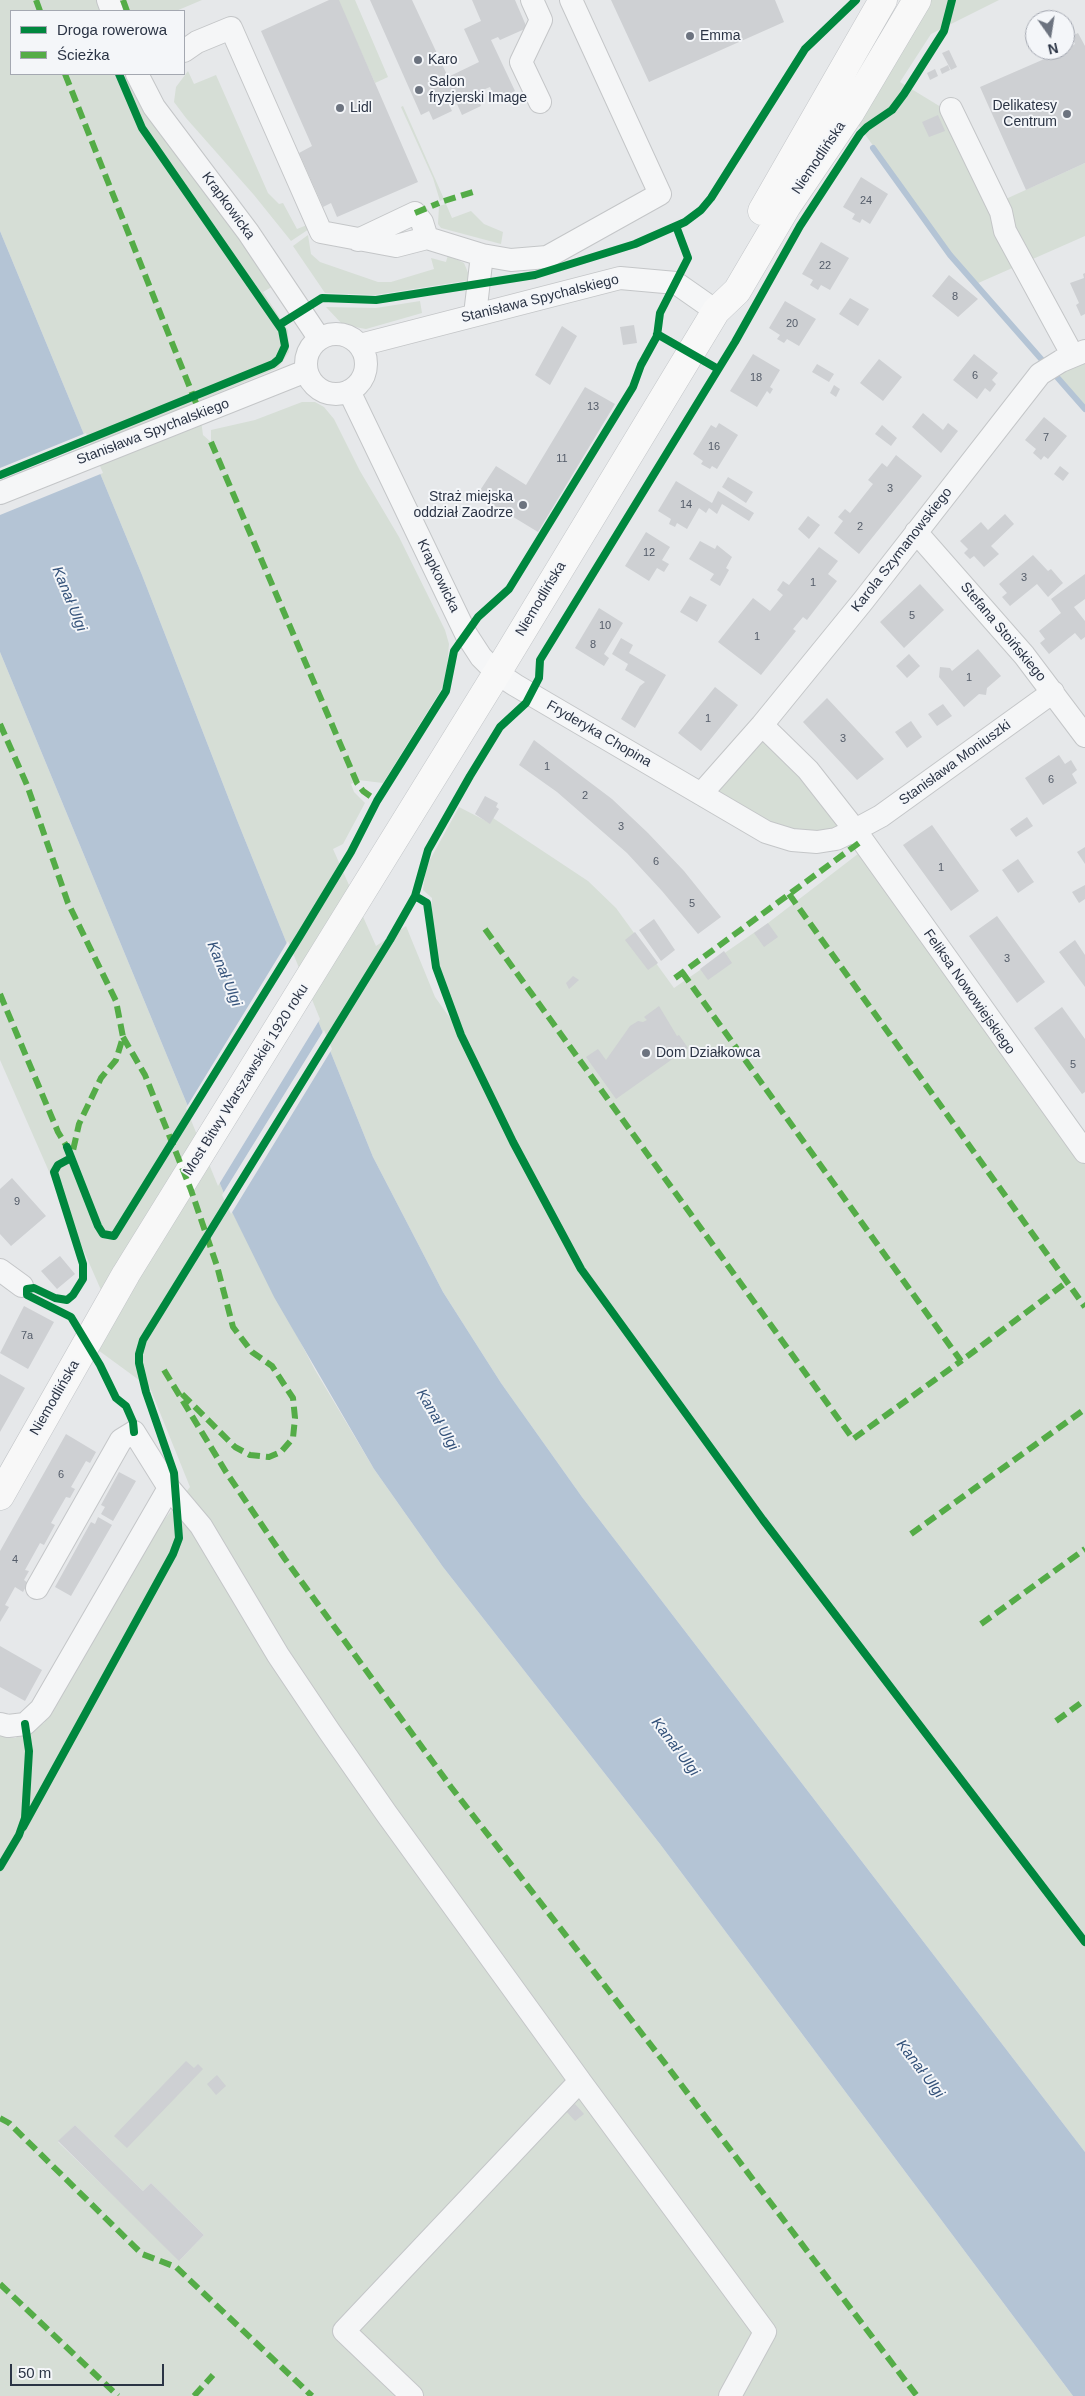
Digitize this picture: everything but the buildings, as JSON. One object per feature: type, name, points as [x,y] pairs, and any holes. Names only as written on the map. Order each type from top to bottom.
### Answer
[{"type":"main road","name":"Niemodlińska","points":[[716,311],[722,279],[786,172],[883,0]]},
{"type":"main road","name":"Niemodlińska","points":[[365,886],[497,673],[716,311],[737,291],[787,206],[858,100],[917,0]]},
{"type":"main road","name":"Most Bitwy Warszawskiej 1920 roku","points":[[126,1274],[365,886]]},
{"type":"main road","name":"Niemodlińska","points":[[0,1496],[126,1274]]},
{"type":"street","points":[[532,0],[541,20],[520,62],[540,102]]},
{"type":"street","points":[[185,50],[196,42],[231,28],[321,232],[396,246],[427,238],[482,255],[511,260],[547,257],[660,194],[571,0]]},
{"type":"street","name":"Krapkowicka","points":[[143,76],[154,107],[244,225],[319,338]]},
{"type":"street","points":[[951,109],[1001,212],[1005,231],[1073,356]]},
{"type":"street","points":[[477,314],[476,306],[482,255]]},
{"type":"street","points":[[547,257],[556,294]]},
{"type":"street","name":"Stanisława Spychalskiego","points":[[360,345],[598,282],[633,278],[670,296],[716,311]]},
{"type":"street","points":[[330,333],[341,334],[352,337],[360,345],[365,355],[366,366],[364,376],[358,385],[349,391],[328,394],[310,381],[306,372],[307,352],[319,338],[330,333]]},
{"type":"street","name":"Karola Szymanowskiego","points":[[701,794],[762,725],[1040,374],[1073,356]]},
{"type":"street","name":"Stanisława Spychalskiego","points":[[0,493],[306,372]]},
{"type":"street","name":"Krapkowicka","points":[[349,391],[466,634],[481,656],[497,673]]},
{"type":"street","name":"Stefana Stoińskiego","points":[[916,532],[984,608],[1053,692],[1076,705],[1085,736]]},
{"type":"street","name":"Fryderyka Chopina","points":[[497,673],[766,832],[792,840],[817,842],[836,839],[855,830]]},
{"type":"street","name":"Stanisława Moniuszki","points":[[855,830],[880,816],[1053,692]]},
{"type":"street","name":"Feliksa Nowowiejskiego","points":[[762,725],[808,770],[855,830],[1085,1152]]},
{"type":"street","points":[[0,1270],[22,1286]]},
{"type":"street","points":[[37,1588],[121,1440],[134,1432],[169,1488],[201,1526],[278,1655],[386,1813],[765,2332],[730,2396]]},
{"type":"street","points":[[0,1724],[8,1726],[25,1724],[41,1709],[169,1488]]},
{"type":"street","points":[[412,2396],[344,2331],[580,2081]]},
{"type":"shaded area","points":[[0,0],[202,0],[178,10],[10,10],[10,75],[138,75],[282,281],[263,292],[288,330],[289,352],[278,368],[201,400],[200,413],[203,435],[211,442],[211,430],[255,420],[302,402],[315,402],[324,407],[334,419],[360,471],[399,537],[445,630],[449,644],[446,679],[441,690],[383,783],[358,780],[351,784],[354,792],[365,803],[343,844],[333,849],[376,946],[406,926],[435,997],[460,1032],[436,967],[432,950],[432,898],[423,890],[426,867],[459,807],[490,823],[493,818],[588,881],[616,908],[674,988],[768,923],[867,847],[1085,1152],[1085,2152],[582,1497],[501,1383],[443,1292],[373,1157],[237,820],[142,575],[0,231]]},
{"type":"shaded area","points":[[338,0],[355,0],[388,77],[375,83]]},
{"type":"shaded area","points":[[917,0],[999,0],[931,34],[900,82],[954,115],[997,203],[1085,163],[1085,236],[976,284],[950,255],[850,113]]},
{"type":"shaded area","points":[[188,71],[194,84],[216,75],[268,193],[279,204],[283,203],[297,229],[307,225],[309,229],[291,241],[254,195],[186,118],[174,102],[176,87]]},
{"type":"shaded area","points":[[403,106],[444,199],[440,201],[433,178],[401,107]]},
{"type":"shaded area","points":[[446,204],[452,218],[471,211],[484,224],[503,232],[501,244],[441,228],[438,224],[439,206]]},
{"type":"shaded area","points":[[308,235],[311,254],[320,262],[378,282],[391,282],[434,269],[431,258],[446,262],[448,255],[464,263],[471,280],[375,295],[325,293],[293,246]]},
{"type":"shaded area","points":[[420,301],[422,313],[366,329],[343,325],[326,307],[376,308]]},
{"type":"shaded area","points":[[1085,351],[1085,409],[1060,381],[1061,361]]},
{"type":"shaded area","points":[[0,652],[230,1208],[315,1370],[374,1469],[443,1567],[660,1844],[1073,2396],[0,2396],[0,1735],[15,1738],[44,1723],[152,1535],[190,1487],[150,1388],[87,1342],[108,1306],[0,1060]],"holes":[[[75,2125],[143,2191],[151,2183],[204,2235],[180,2260],[58,2142]]]},
{"type":"shaded area","points":[[762,725],[855,830],[817,842],[701,794]]},
{"type":"water","name":"Kanał Ulgi","points":[[0,231],[142,575],[237,820],[373,1157],[443,1292],[501,1383],[582,1497],[1085,2152],[1085,2396],[1073,2396],[660,1844],[443,1567],[374,1469],[274,1297],[230,1208],[0,652]]},
{"type":"pier","points":[[86,433],[103,473],[0,515],[0,468]]},
{"type":"pier","points":[[288,941],[320,1019],[218,1186],[186,1108]]},
{"type":"pier","points":[[324,1030],[332,1049],[231,1214],[222,1195]]},
{"type":"waterway","points":[[873,148],[950,255],[1085,409]]},
{"type":"marked path","points":[[36,0],[40,10]]},
{"type":"marked path","points":[[123,0],[127,10]]},
{"type":"marked path","points":[[65,75],[200,413]]},
{"type":"marked path","points":[[444,201],[473,192]]},
{"type":"marked path","points":[[415,213],[439,203]]},
{"type":"marked path","points":[[211,442],[357,783],[363,791],[377,801]]},
{"type":"marked path","points":[[0,724],[27,785],[68,903],[116,1001],[123,1037],[116,1060],[101,1078],[79,1124],[72,1155]]},
{"type":"marked path","points":[[675,978],[863,840]]},
{"type":"marked path","points":[[789,894],[1085,1307]]},
{"type":"marked path","points":[[485,929],[853,1439],[961,1361]]},
{"type":"marked path","points":[[682,972],[961,1361],[1067,1282]]},
{"type":"marked path","points":[[0,994],[58,1132],[67,1147]]},
{"type":"marked path","points":[[123,1037],[145,1075],[191,1190],[217,1266],[233,1327],[252,1352],[272,1366],[293,1398],[295,1418],[293,1438],[281,1452],[269,1457],[250,1455],[235,1447],[182,1394]]},
{"type":"marked path","points":[[164,1370],[226,1472],[285,1559],[451,1787],[667,2066],[917,2396]]},
{"type":"marked path","points":[[911,1534],[1085,1409]]},
{"type":"marked path","points":[[981,1624],[1085,1549]]},
{"type":"marked path","points":[[1056,1721],[1085,1700]]},
{"type":"marked path","points":[[0,2118],[9,2123],[142,2254],[176,2267],[312,2396]]},
{"type":"marked path","points":[[0,2284],[118,2396]]},
{"type":"marked path","points":[[194,2396],[213,2375]]},
{"type":"cycle path","points":[[279,325],[322,298],[376,300],[535,275],[635,244],[685,222],[701,210],[711,198],[805,49],[856,0]]},
{"type":"cycle path","points":[[23,1827],[173,1554],[179,1538],[174,1473],[146,1392],[139,1363],[139,1354],[143,1340],[390,940],[415,896],[428,850],[470,776],[500,727],[526,703],[539,678],[540,660],[735,342],[800,226],[860,134],[892,110],[904,94],[944,31],[952,0]]},
{"type":"cycle path","points":[[0,475],[273,364],[279,359],[285,346],[282,330],[142,128],[119,75]]},
{"type":"cycle path","points":[[67,1147],[98,1226],[103,1234],[114,1236],[300,936],[351,852],[377,801],[446,691],[454,651],[478,617],[509,589],[633,387],[641,365],[657,336],[660,313],[688,258],[676,226]]},
{"type":"cycle path","points":[[657,334],[718,369]]},
{"type":"cycle path","points":[[415,896],[427,903],[436,967],[461,1035],[513,1142],[581,1269],[763,1520],[1085,1942]]},
{"type":"cycle path","points":[[71,1158],[58,1165],[54,1172],[83,1264],[83,1279],[73,1295],[67,1300],[55,1298],[34,1288],[27,1289],[27,1295],[71,1317],[100,1365],[116,1398],[126,1406],[133,1422],[134,1432]]},
{"type":"cycle path","points":[[0,1867],[19,1835],[25,1818],[29,1751],[25,1724]]},
{"type":"place","name":"Emma","points":[[690,36]]},
{"type":"place","name":"Karo","points":[[418,60]]},
{"type":"place","name":"Salon fryzjerski Image","points":[[419,90]]},
{"type":"place","name":"Lidl","points":[[340,108]]},
{"type":"place","name":"Delikatesy Centrum","points":[[1067,114]]},
{"type":"place","name":"Straż miejska oddział Zaodrze","points":[[523,505]]},
{"type":"place","name":"Dom Działkowca","points":[[646,1053]]}]
